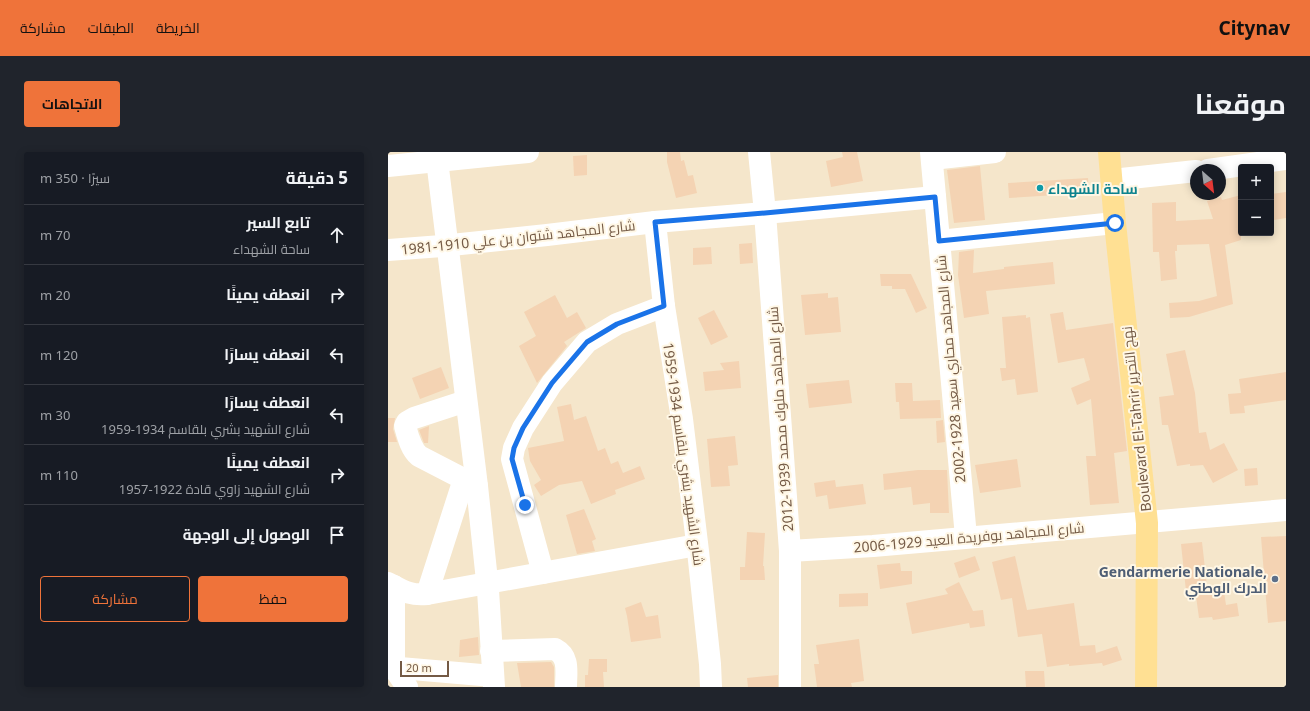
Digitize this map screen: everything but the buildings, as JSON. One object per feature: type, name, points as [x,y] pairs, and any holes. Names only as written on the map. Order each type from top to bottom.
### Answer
[{"type":"main road","name":"Boulevard El-Tahrir نهج التحرير","points":[[1109,152],[1115,223],[1147,523],[1147,686]]},
{"type":"street","points":[[388,166],[436,157],[528,152]]},
{"type":"street","name":"شارع المجاهد ملوك محمد 1939-2012","points":[[759,152],[765,213],[790,550],[790,687]]},
{"type":"street","points":[[932,155],[995,152]]},
{"type":"street","name":"شارع المجاهد محاري سعيد 1928-2002","points":[[932,155],[966,537]]},
{"type":"street","points":[[391,668],[494,682],[487,582],[470,482],[466,401],[436,157]]},
{"type":"street","points":[[1226,167],[1286,159]]},
{"type":"street","points":[[1112,180],[1190,172]]},
{"type":"street","name":"شارع المجاهد شتوان بن علي 1910-1981","points":[[388,250],[547,235],[655,222],[935,197]]},
{"type":"street","name":"شارع الشهيد بشري بلقاسم 1934-1959","points":[[655,222],[664,306],[682,419],[710,664],[711,687]]},
{"type":"street","points":[[939,241],[1115,223]]},
{"type":"street","points":[[543,573],[512,459],[514,448],[523,428],[552,383],[587,342],[617,324],[664,306]]},
{"type":"street","points":[[466,401],[414,418],[407,422],[405,426],[415,452],[419,456],[470,482]]},
{"type":"street","points":[[426,594],[470,482]]},
{"type":"street","name":"شارع المجاهد بوفريدة العيد 1929-2006","points":[[790,550],[873,546],[1286,510]]},
{"type":"street","points":[[407,687],[391,668],[391,584],[407,593],[416,595],[426,594],[697,545]]},
{"type":"street","points":[[491,651],[555,649],[564,656],[566,662],[566,687]]},
{"type":"shaded area","points":[[388,152],[1286,152],[1286,687],[388,687]]},
{"type":"place","name":"ساحة الشهداء","points":[[1040,188]]},
{"type":"place","name":"Gendarmerie Nationale, الدرك الوطني","points":[[1275,579]]},
{"type":"route","points":[[525,505],[512,459],[512,453],[523,428],[552,383],[587,342],[617,324],[664,306],[655,222],[935,197],[939,241],[1115,223]]}]
